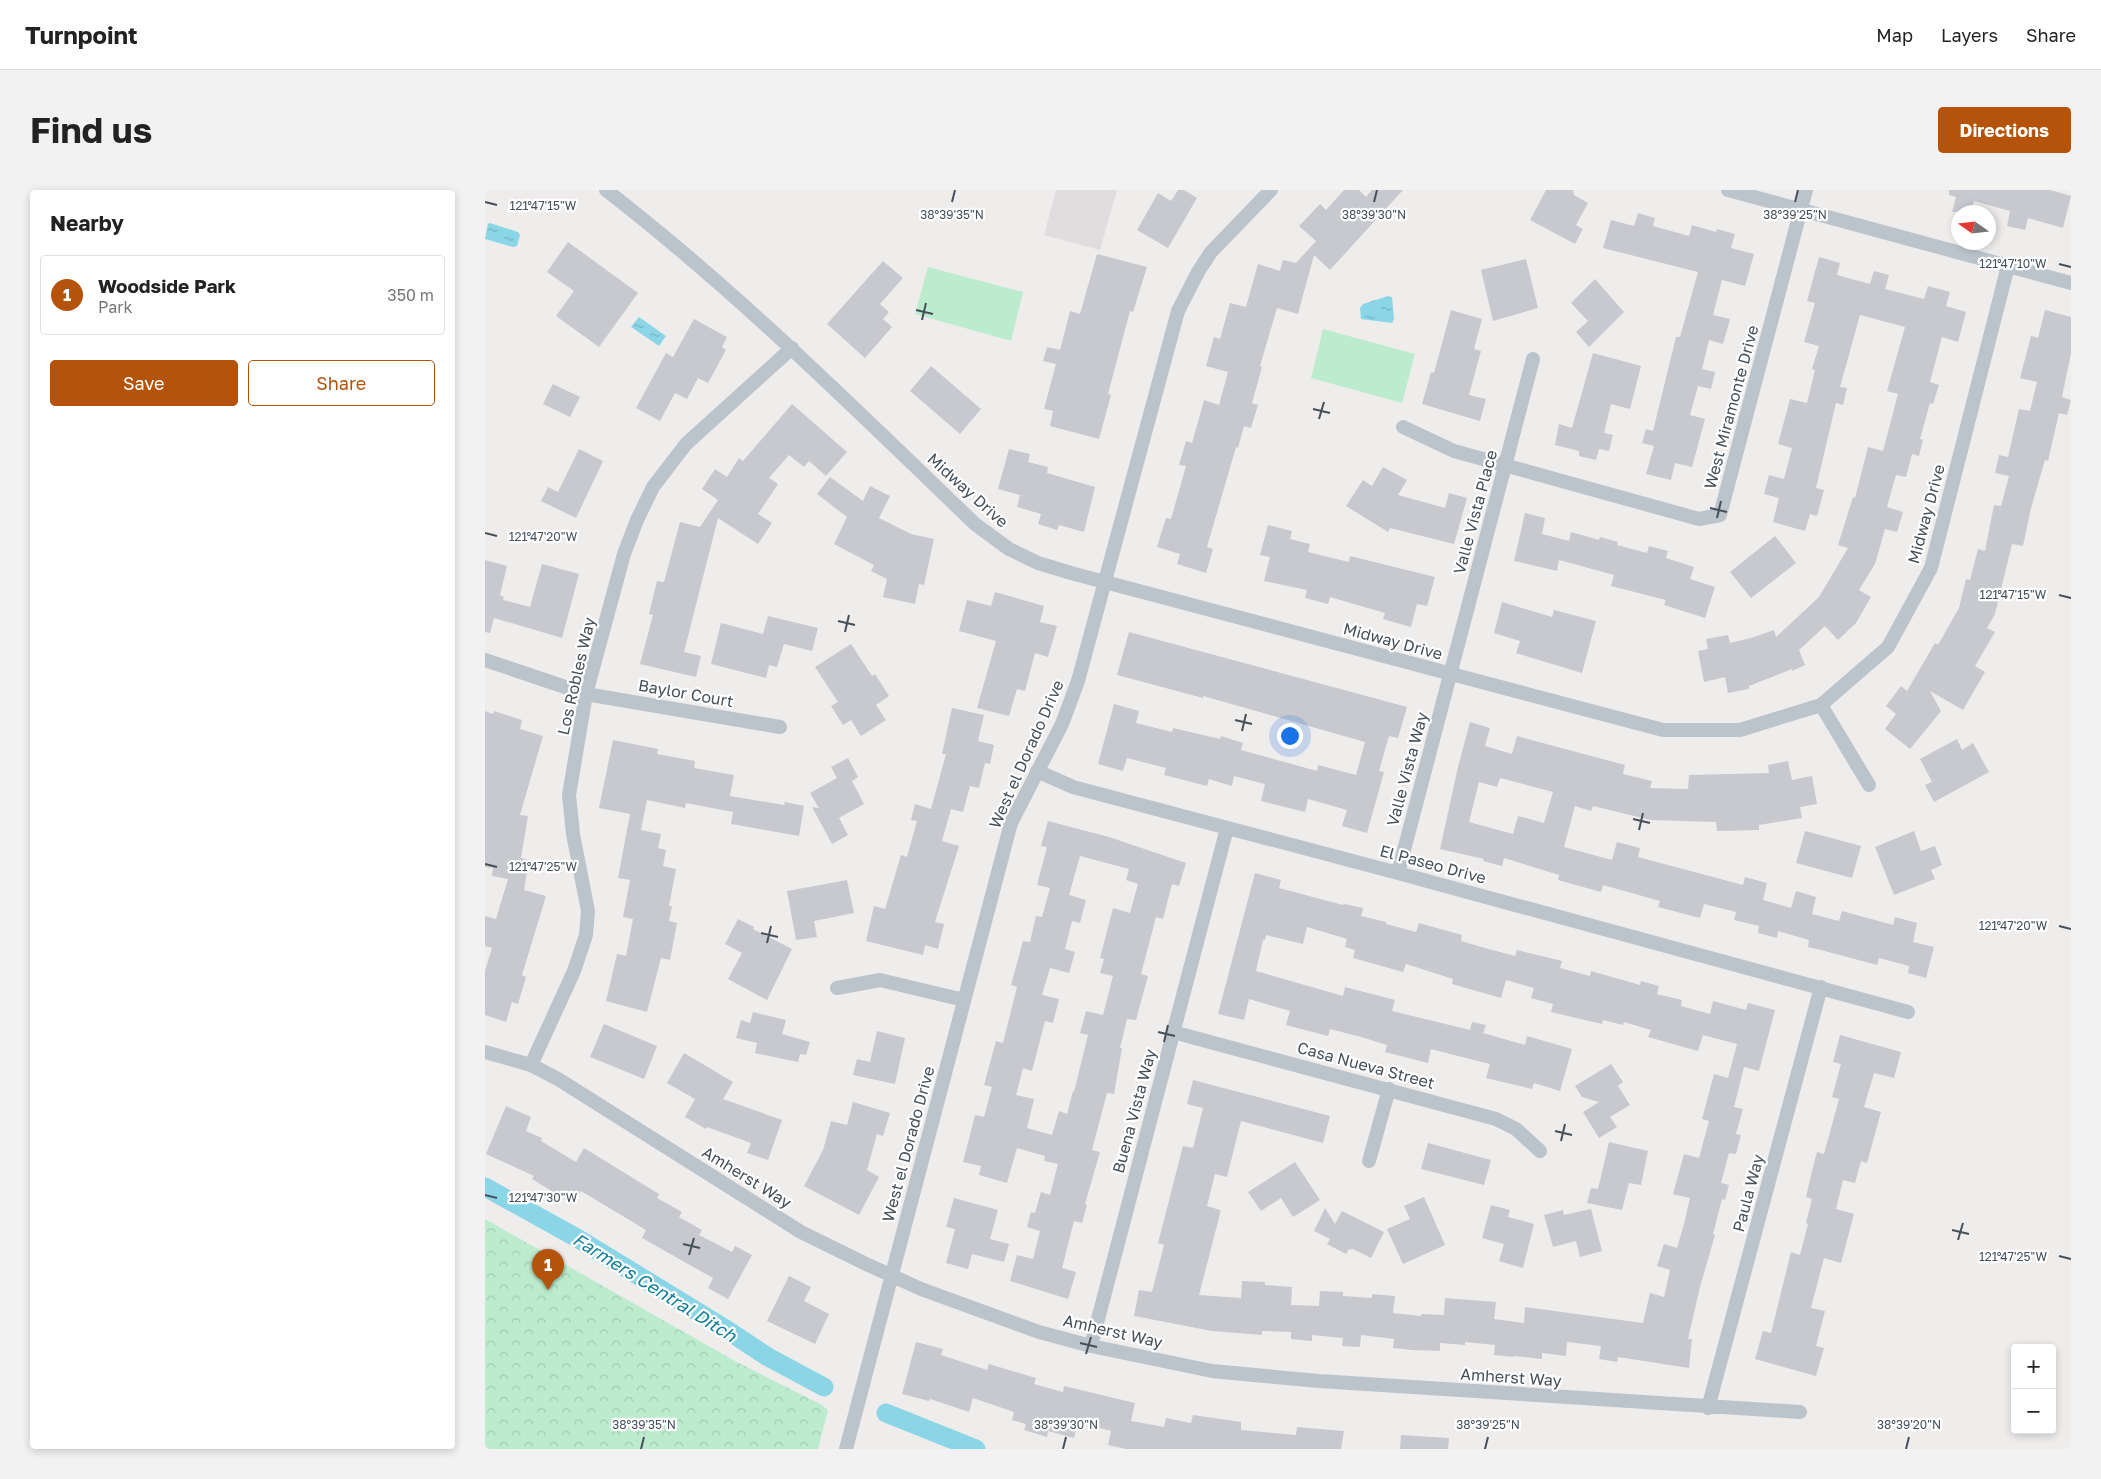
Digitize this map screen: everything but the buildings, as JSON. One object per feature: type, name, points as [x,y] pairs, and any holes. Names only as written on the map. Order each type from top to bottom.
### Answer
[{"type":"street","name":"Midway Drive","points":[[606,190],[671,240],[792,348],[975,524],[1009,549],[1038,563],[1106,583],[1663,730],[1740,730],[1821,705],[1888,647],[1931,568],[2008,266]]},
{"type":"street","name":"West el Dorado Drive","points":[[846,1449],[1011,823],[1062,724],[1078,681],[1178,311],[1198,272],[1211,252],[1271,190]]},
{"type":"street","points":[[1728,190],[2071,283]]},
{"type":"street","name":"West Miramonte Drive","points":[[1403,427],[1454,451],[1506,466],[1699,519],[1720,515],[1806,190]]},
{"type":"street","name":"Los Robles Way","points":[[531,1065],[574,970],[586,935],[588,910],[573,834],[569,795],[587,694],[625,554],[637,520],[653,488],[686,444],[792,348]]},
{"type":"street","name":"Valle Vista Place","points":[[1450,674],[1533,359]]},
{"type":"street","name":"Baylor Court","points":[[485,660],[587,694],[780,727]]},
{"type":"street","name":"Valle Vista Way","points":[[1398,872],[1450,674]]},
{"type":"street","points":[[1821,705],[1869,785]]},
{"type":"street","name":"El Paseo Drive","points":[[1037,772],[1073,787],[1398,872],[1821,987]]},
{"type":"street","name":"Buena Vista Way","points":[[1091,1346],[1227,828]]},
{"type":"street","points":[[837,988],[880,980],[964,1000]]},
{"type":"street","points":[[1821,987],[1908,1012]]},
{"type":"street","name":"Paula Way","points":[[1708,1408],[1821,987]]},
{"type":"street","name":"Casa Nueva Street","points":[[1173,1032],[1496,1119],[1516,1129],[1540,1151]]},
{"type":"street","name":"Amherst Way","points":[[485,1052],[531,1065],[581,1093],[801,1232],[891,1277],[1039,1332],[1091,1346],[1212,1371],[1290,1379],[1708,1408],[1800,1412]]},
{"type":"street","points":[[1369,1161],[1389,1089]]},
{"type":"shaded area","points":[[1056,190],[1117,190],[1100,250],[1044,235]]},
{"type":"green space","points":[[928,267],[1023,292],[1011,341],[915,314]]},
{"type":"green space","points":[[1323,329],[1415,354],[1402,403],[1311,378]]},
{"type":"green space","points":[[485,1219],[735,1361],[822,1405],[828,1410],[818,1449],[485,1449]]},
{"type":"water","points":[[488,224],[518,232],[520,235],[517,246],[513,247],[485,239]]},
{"type":"water","points":[[1388,296],[1392,297],[1394,319],[1392,323],[1361,319],[1360,308],[1363,304]]},
{"type":"water","points":[[639,317],[666,336],[659,346],[631,327]]},
{"type":"waterway","name":"Farmers Central Ditch","points":[[485,1187],[577,1238],[768,1357],[824,1387]]},
{"type":"waterway","name":"Farmers Central Ditch","points":[[886,1413],[976,1449]]},
{"type":"place","name":"Woodside Park","points":[[548,1290]]}]
